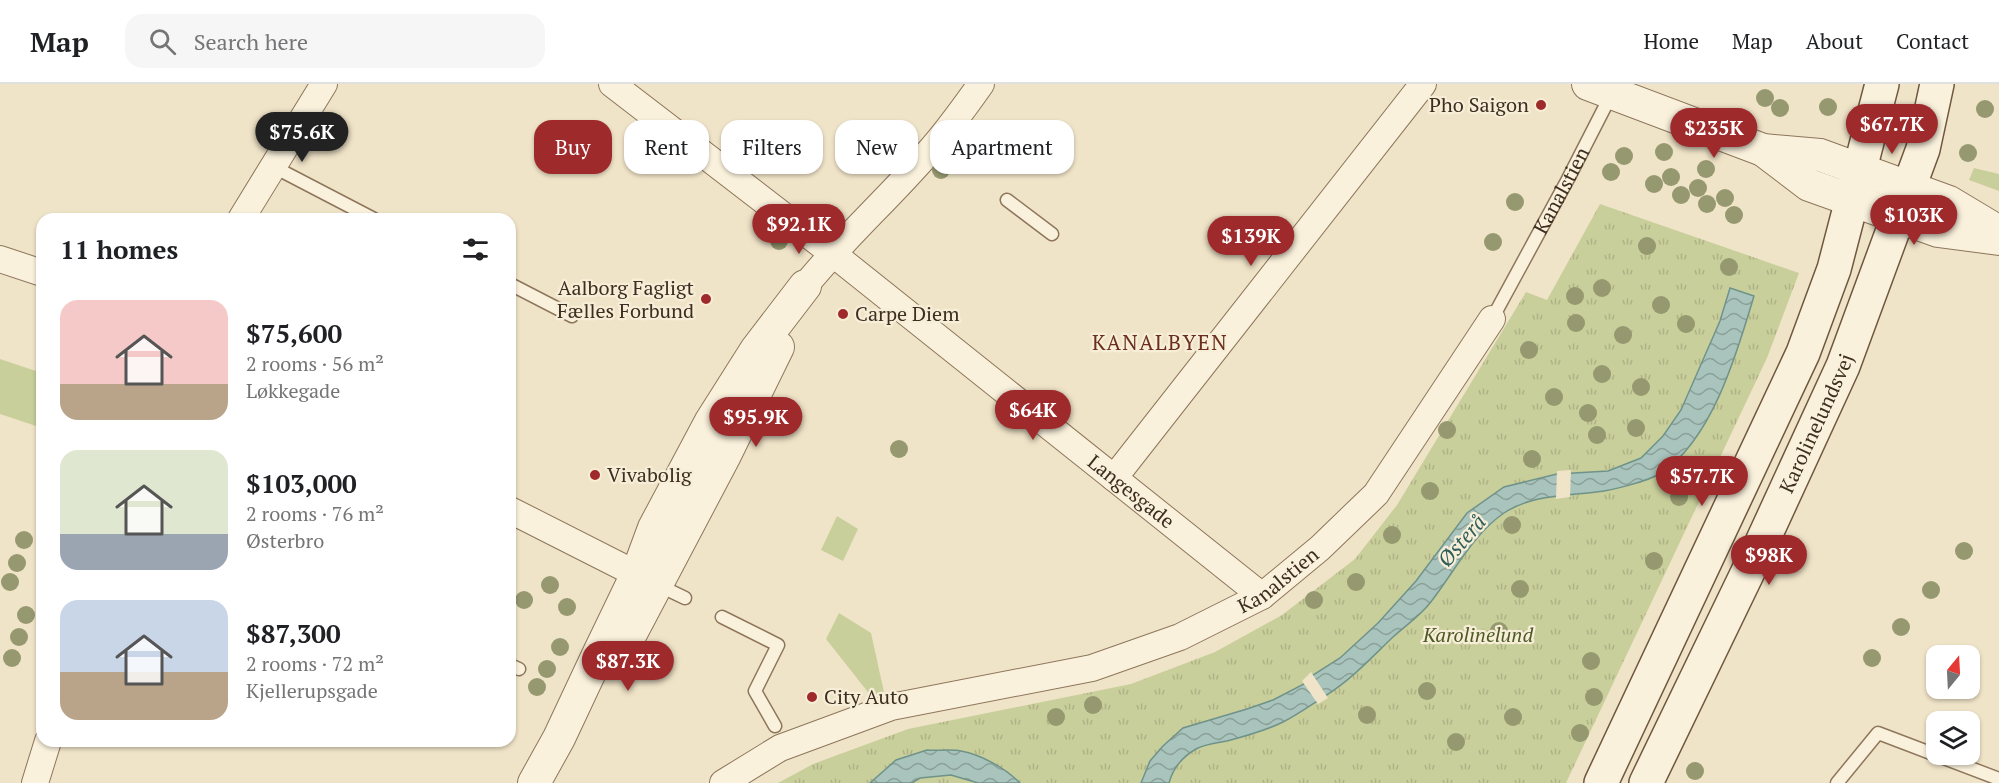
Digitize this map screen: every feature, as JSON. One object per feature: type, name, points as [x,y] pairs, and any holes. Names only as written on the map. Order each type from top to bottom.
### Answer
[{"type":"main road","name":"Karolinelundsvej","points":[[1601,783],[1803,353],[1834,269],[1882,84]]},
{"type":"main road","name":"Karolinelundsvej","points":[[1646,783],[1758,551],[1843,366],[1927,134],[1936,84]]},
{"type":"main road","points":[[1927,134],[1948,84]]},
{"type":"street","points":[[245,213],[324,84]]},
{"type":"street","name":"Langesgade","points":[[612,84],[832,253],[1262,596]]},
{"type":"street","points":[[534,783],[647,579],[729,446],[805,286],[832,253],[927,154],[981,84]]},
{"type":"street","points":[[1114,478],[1423,84]]},
{"type":"street","points":[[1605,87],[1763,150],[1820,155],[1856,185],[1903,202],[1938,231],[1999,239]]},
{"type":"street","points":[[1903,202],[1949,202],[1999,232]]},
{"type":"street","points":[[0,259],[36,271]]},
{"type":"street","name":"Kanalstien","points":[[723,783],[780,748],[891,707],[1092,668],[1180,637],[1262,596],[1320,548],[1376,494],[1492,319]]},
{"type":"street","points":[[516,513],[647,579]]},
{"type":"street","points":[[550,783],[572,746],[647,579]]},
{"type":"street","points":[[35,783],[46,747]]},
{"type":"lane","name":"Kanalstien","points":[[1492,319],[1578,161],[1605,87]]},
{"type":"lane","points":[[274,167],[362,213]]},
{"type":"lane","points":[[1006,200],[1052,234]]},
{"type":"lane","points":[[516,287],[572,316]]},
{"type":"lane","points":[[647,579],[685,598]]},
{"type":"lane","points":[[722,617],[778,645],[754,691],[775,726]]},
{"type":"lane","points":[[1837,783],[1878,733],[1999,778]]},
{"type":"green space","points":[[1974,168],[1999,174],[1999,191],[1969,180]]},
{"type":"green space","name":"Karolinelund","points":[[1600,204],[1799,273],[1767,358],[1566,783],[778,783],[813,764],[908,729],[1131,684],[1215,652],[1282,615],[1355,559],[1397,505],[1526,292],[1547,300]]},
{"type":"green space","points":[[0,359],[36,371],[36,426],[0,414]]},
{"type":"green space","points":[[837,516],[858,529],[843,561],[821,550]]},
{"type":"green space","points":[[839,613],[871,633],[884,692],[871,696],[826,639]]},
{"type":"water","name":"Østerå","points":[[1730,288],[1754,296],[1731,368],[1720,394],[1695,439],[1679,458],[1661,473],[1620,488],[1537,500],[1514,507],[1504,513],[1473,543],[1426,608],[1344,683],[1299,713],[1276,725],[1196,749],[1179,763],[1169,783],[1141,783],[1150,761],[1183,728],[1273,700],[1304,684],[1313,675],[1340,658],[1378,623],[1416,581],[1467,513],[1504,487],[1557,474],[1608,471],[1641,458],[1663,436],[1681,410],[1720,321]]},
{"type":"water","points":[[927,750],[957,750],[969,753],[1000,767],[1020,783],[978,783],[951,775],[920,778],[912,783],[870,783],[896,760]]},
{"type":"pier","points":[[1571,470],[1570,497],[1556,499],[1557,471]]},
{"type":"pier","points":[[1311,672],[1328,698],[1318,704],[1302,681]]},
{"type":"place","name":"Pho Saigon","points":[[1541,105]]},
{"type":"place","name":"Aalborg Fagligt Fælles Forbund","points":[[706,299]]},
{"type":"place","name":"Carpe Diem","points":[[843,314]]},
{"type":"place","name":"Vivabolig","points":[[595,475]]},
{"type":"place","name":"City Auto","points":[[812,697]]},
{"type":"district","name":"KANALBYEN","points":[[1160,343]]}]
